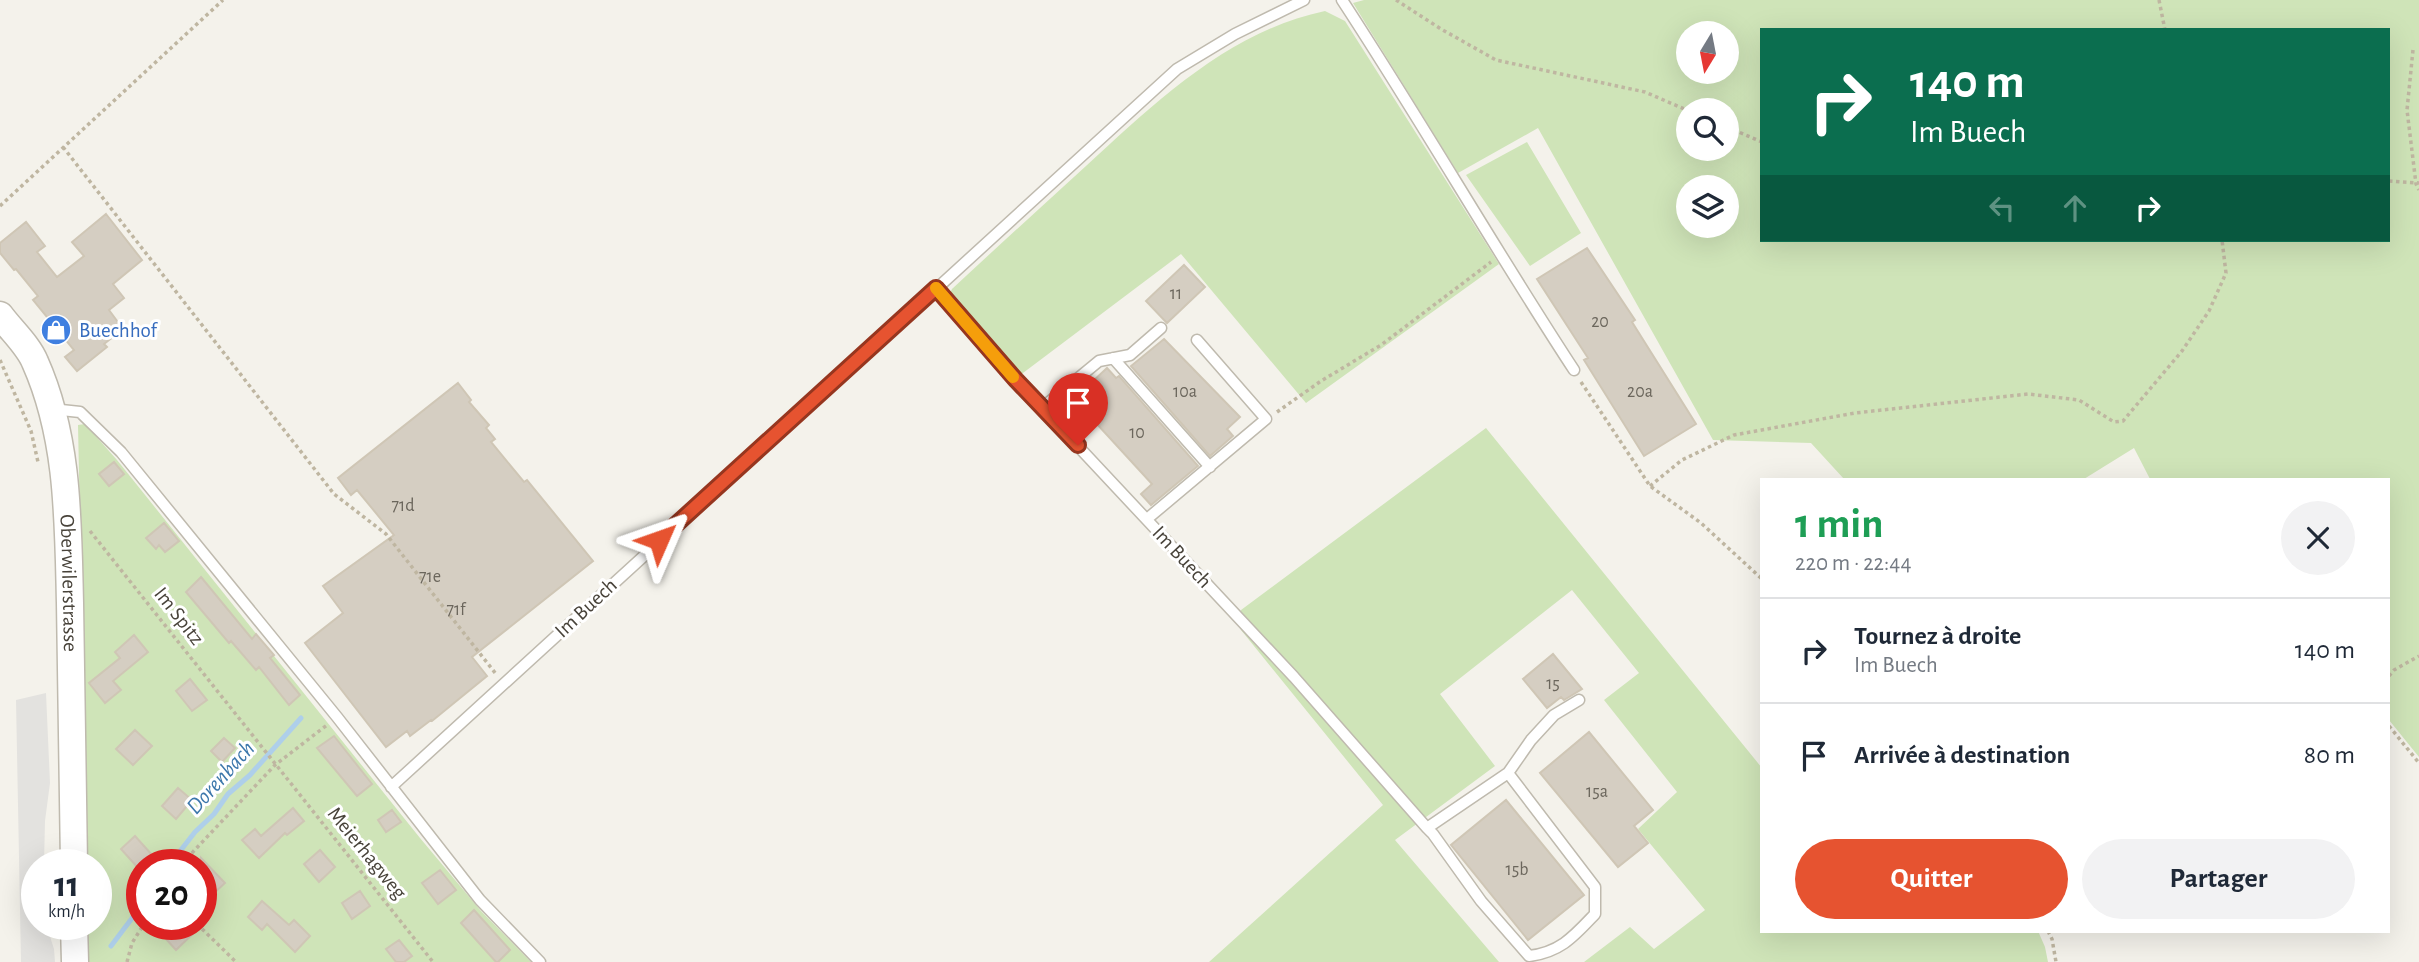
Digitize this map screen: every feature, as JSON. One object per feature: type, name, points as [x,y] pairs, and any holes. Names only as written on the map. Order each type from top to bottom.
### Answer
[{"type":"street","name":"Oberwilerstrasse","points":[[0,315],[34,359],[52,409],[67,504],[74,849]]},
{"type":"street","points":[[74,940],[75,962]]},
{"type":"lane","name":"Im Buech","points":[[391,787],[1177,69],[1235,34],[1304,0]]},
{"type":"lane","points":[[1342,0],[1500,256],[1574,370]]},
{"type":"lane","name":"Im Buech","points":[[936,288],[1016,380],[1294,677],[1427,828],[1481,901],[1529,956],[1548,954],[1572,939],[1595,914],[1595,887],[1508,773]]},
{"type":"lane","points":[[1043,407],[1099,361],[1130,355],[1161,328]]},
{"type":"lane","points":[[1147,519],[1266,419],[1197,340]]},
{"type":"lane","points":[[1113,358],[1210,467]]},
{"type":"lane","points":[[52,409],[80,412],[121,452],[337,717],[480,900],[540,962]]},
{"type":"lane","points":[[1427,828],[1508,773],[1531,740],[1554,715],[1579,700]]},
{"type":"path","points":[[0,206],[223,0]]},
{"type":"path","points":[[1396,0],[1441,30],[1496,60],[1646,92],[1676,105]]},
{"type":"path","points":[[2159,0],[2165,28]]},
{"type":"path","points":[[2413,50],[2407,110],[2419,190]]},
{"type":"path","points":[[1739,132],[1760,141]]},
{"type":"path","points":[[63,147],[334,494],[386,534],[504,684]]},
{"type":"path","points":[[2390,181],[2417,183]]},
{"type":"path","points":[[1650,486],[1682,460],[1734,435],[1855,413],[2028,394],[2079,400],[2114,422],[2123,421],[2182,351],[2209,311],[2226,273],[2222,242]]},
{"type":"path","points":[[1266,419],[1321,381],[1381,345],[1500,256]]},
{"type":"path","points":[[0,360],[31,431],[40,471]]},
{"type":"path","points":[[1574,370],[1650,486],[1701,523],[1760,577]]},
{"type":"path","name":"Im Spitz","points":[[67,504],[118,564],[272,760]]},
{"type":"path","points":[[2390,675],[2419,656]]},
{"type":"path","points":[[196,849],[275,765],[337,717]]},
{"type":"path","points":[[2390,727],[2419,763]]},
{"type":"path","name":"Meierhagweg","points":[[272,760],[433,962]]},
{"type":"path","points":[[2049,933],[2056,962]]},
{"type":"path","points":[[127,962],[133,940]]},
{"type":"path","points":[[213,940],[236,962]]},
{"type":"green space","points":[[1364,0],[2419,0],[2419,757],[2390,721],[2390,478],[2149,478],[2134,448],[2086,478],[1843,478],[1811,443],[1713,440],[1538,128],[1458,173],[1353,3]]},
{"type":"green space","points":[[1325,11],[1345,21],[1499,264],[1306,403],[1181,254],[1019,376],[948,297],[952,289],[1139,118],[1196,72],[1257,35],[1290,21]]},
{"type":"green space","points":[[1527,142],[1581,233],[1530,266],[1466,175]]},
{"type":"green space","points":[[85,424],[117,460],[420,838],[481,911],[531,962],[89,962],[88,940],[112,940],[112,849],[87,849],[78,425]]},
{"type":"green space","points":[[1486,428],[1760,766],[1760,933],[2039,933],[2048,962],[1584,962],[1630,927],[1654,949],[1705,910],[1638,829],[1677,792],[1604,700],[1639,673],[1572,590],[1440,694],[1495,766],[1395,840],[1499,962],[1209,962],[1383,805],[1241,630],[1241,610]]},
{"type":"shaded area","points":[[46,693],[50,783],[44,849],[21,849],[21,940],[51,940],[55,962],[21,962],[16,700]]},
{"type":"building","points":[[106,214],[142,260],[113,284],[124,298],[109,310],[123,329],[104,344],[107,347],[77,371],[65,357],[74,350],[33,300],[38,296],[0,253],[0,243],[26,222],[45,246],[37,252],[57,277],[84,256],[72,242]]},
{"type":"building","points":[[1587,248],[1635,320],[1632,322],[1696,424],[1644,456],[1584,360],[1588,358],[1537,279]]},
{"type":"building","points":[[1184,265],[1205,287],[1167,323],[1146,301]]},
{"type":"building","points":[[1164,339],[1240,417],[1227,429],[1233,436],[1210,456],[1131,366]]},
{"type":"building","points":[[1107,368],[1116,378],[1119,376],[1198,466],[1151,505],[1141,494],[1152,484],[1074,399]]},
{"type":"building","points":[[458,383],[471,400],[469,402],[489,425],[486,428],[495,439],[491,442],[524,482],[527,480],[593,561],[472,657],[487,676],[432,721],[410,736],[407,731],[386,747],[305,643],[343,613],[323,586],[394,535],[357,490],[351,495],[338,478]]},
{"type":"building","points":[[114,462],[124,474],[109,486],[99,474]]},
{"type":"building","points":[[164,523],[179,541],[165,552],[159,545],[156,549],[146,538]]},
{"type":"building","points":[[201,577],[252,639],[256,634],[274,655],[270,658],[300,695],[289,705],[259,667],[256,670],[231,641],[229,643],[186,592]]},
{"type":"building","points":[[134,635],[148,652],[113,681],[121,690],[105,703],[89,683],[120,658],[115,652]]},
{"type":"building","points":[[1553,654],[1582,689],[1564,700],[1561,697],[1547,708],[1523,679]]},
{"type":"building","points":[[190,679],[207,700],[192,711],[176,691]]},
{"type":"building","points":[[135,730],[152,746],[133,765],[116,749]]},
{"type":"building","points":[[1589,732],[1653,810],[1634,826],[1648,843],[1618,867],[1540,773]]},
{"type":"building","points":[[334,736],[372,784],[357,796],[317,748]]},
{"type":"building","points":[[224,738],[235,748],[222,762],[211,751]]},
{"type":"building","points":[[178,788],[192,800],[176,819],[162,806]]},
{"type":"building","points":[[1506,800],[1584,895],[1528,940],[1451,845]]},
{"type":"building","points":[[293,808],[304,821],[287,835],[285,833],[259,858],[242,840],[255,829],[261,836]]},
{"type":"building","points":[[392,810],[401,822],[386,832],[378,820]]},
{"type":"building","points":[[135,836],[147,849],[126,849],[126,855],[121,849]]},
{"type":"building","points":[[320,850],[335,867],[319,882],[304,864]]},
{"type":"building","points":[[440,870],[456,890],[438,904],[422,883]]},
{"type":"building","points":[[217,875],[225,883],[217,890]]},
{"type":"building","points":[[360,891],[370,906],[352,919],[342,903]]},
{"type":"building","points":[[262,901],[289,925],[294,920],[310,936],[295,952],[267,924],[262,930],[248,917]]},
{"type":"building","points":[[474,910],[510,950],[498,962],[461,923]]},
{"type":"building","points":[[167,940],[186,940],[176,950]]},
{"type":"building","points":[[399,940],[412,956],[404,962],[396,962],[386,949]]},
{"type":"waterway","name":"Dorenbach","points":[[182,849],[214,814],[228,794],[250,775],[301,718]]},
{"type":"waterway","name":"Dorenbach","points":[[111,946],[126,926]]},
{"type":"slow traffic","points":[[936,288],[1013,377]]},
{"type":"place","name":"Buechhof","points":[[56,330]]},
{"type":"route","points":[[659,540],[936,288],[1016,380],[1078,445]]}]
